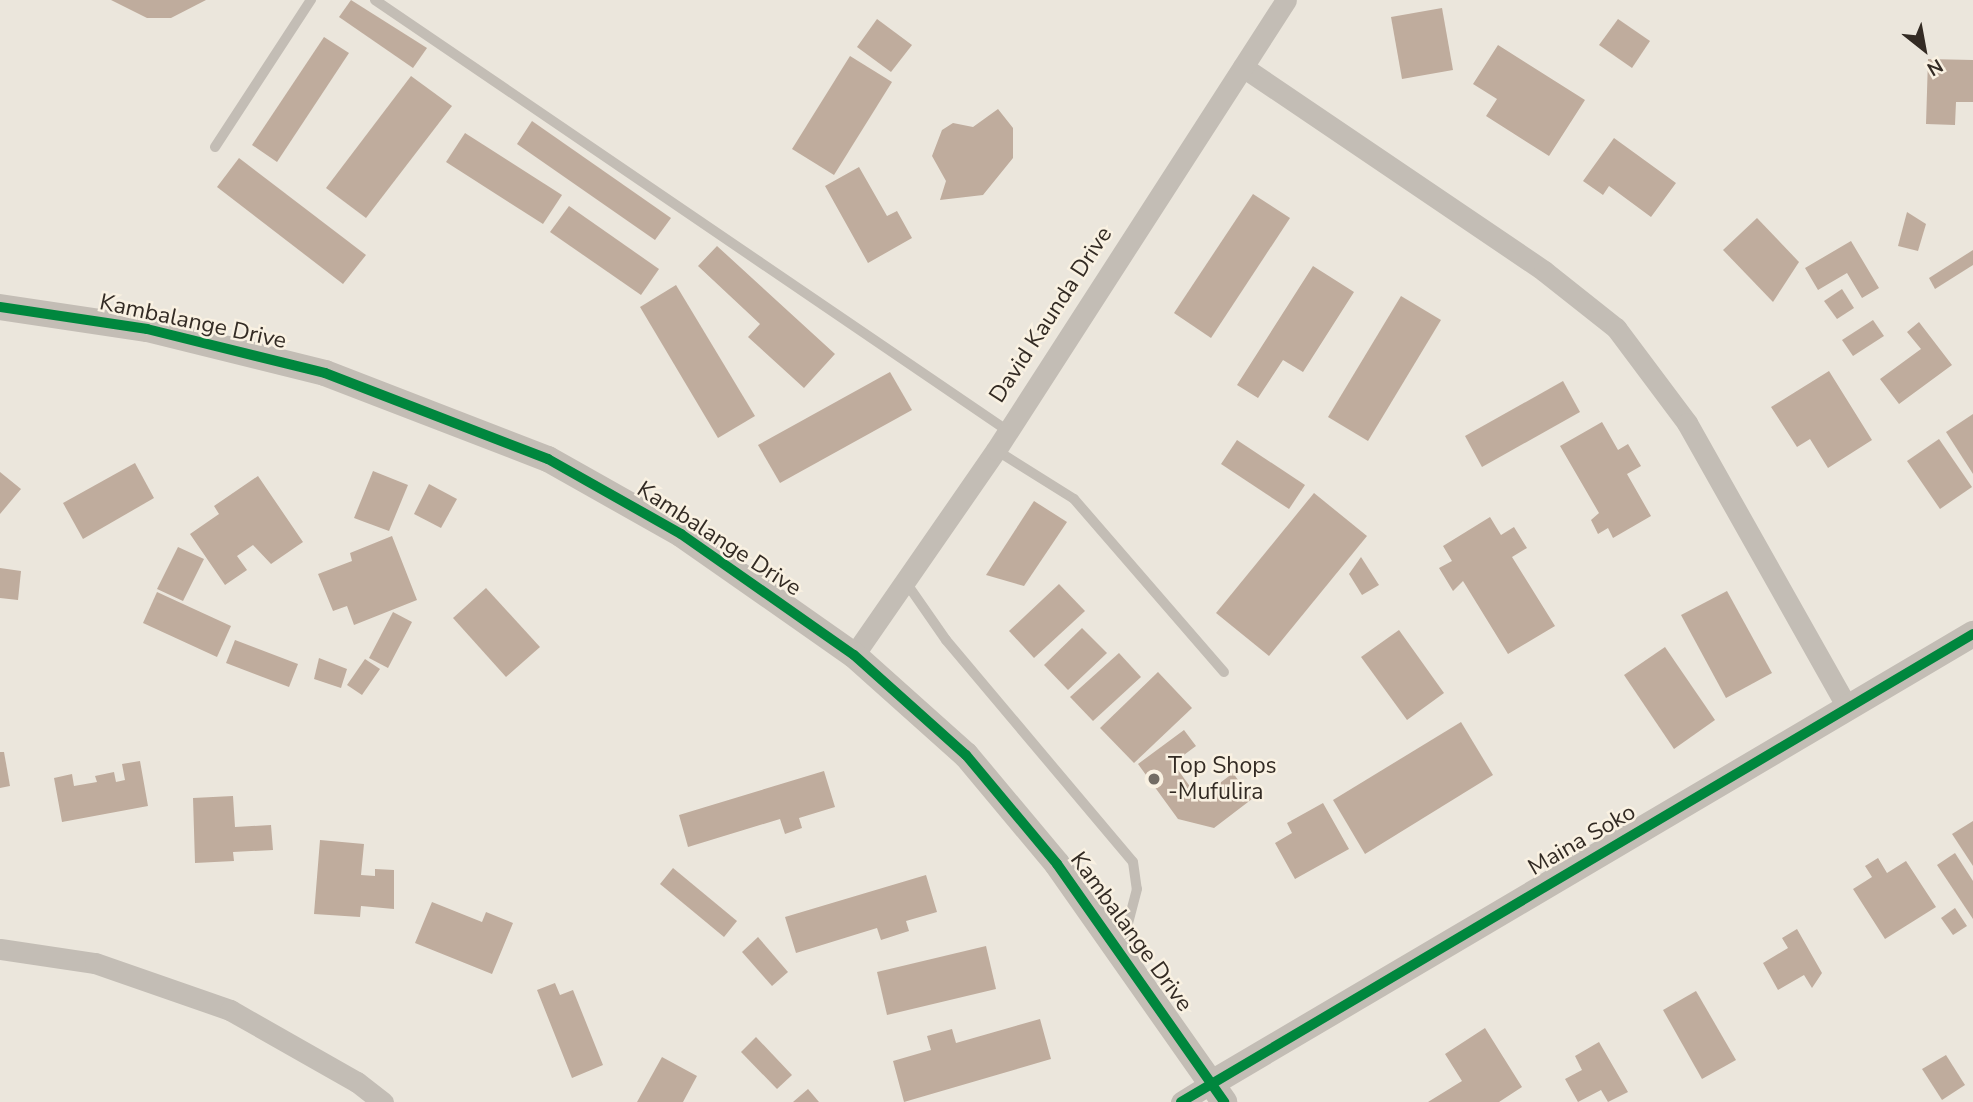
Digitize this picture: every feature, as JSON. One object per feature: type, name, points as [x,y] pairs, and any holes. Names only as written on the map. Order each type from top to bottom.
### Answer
[{"type":"street","name":"David Kaunda Drive","points":[[854,655],[996,450],[1286,0]]},
{"type":"street","points":[[1243,67],[1544,271],[1616,328],[1687,423],[1848,709]]},
{"type":"street","name":"Kambalange Drive","points":[[0,307],[147,329],[325,373],[441,415],[548,459],[681,534],[854,655],[966,755],[1058,864],[1218,1093]]},
{"type":"street","name":"Maina Soko","points":[[1218,1093],[1973,634]]},
{"type":"street","points":[[0,949],[95,963],[230,1010],[357,1082],[383,1102]]},
{"type":"street","points":[[1181,1102],[1218,1093]]},
{"type":"lane","points":[[215,147],[311,0]]},
{"type":"lane","points":[[375,0],[1008,431]]},
{"type":"lane","points":[[996,450],[1074,499],[1224,672]]},
{"type":"lane","points":[[905,581],[946,640],[1133,862],[1137,889],[1121,951]]},
{"type":"building","points":[[111,0],[206,0],[171,18],[147,18]]},
{"type":"building","points":[[351,0],[427,48],[413,68],[339,17]]},
{"type":"building","points":[[1442,8],[1453,70],[1402,79],[1391,17]]},
{"type":"building","points":[[877,19],[912,45],[891,72],[857,47]]},
{"type":"building","points":[[1618,19],[1650,41],[1632,68],[1599,45]]},
{"type":"building","points":[[324,37],[349,53],[277,162],[252,145]]},
{"type":"building","points":[[1498,45],[1585,100],[1549,156],[1486,116],[1497,99],[1473,84]]},
{"type":"building","points":[[850,56],[892,82],[834,175],[792,149]]},
{"type":"building","points":[[1928,59],[1973,60],[1973,102],[1956,102],[1955,125],[1926,124]]},
{"type":"building","points":[[411,76],[452,106],[366,218],[326,188]]},
{"type":"building","points":[[998,109],[1013,128],[1013,158],[983,195],[940,200],[946,181],[932,156],[942,130],[953,123],[973,127]]},
{"type":"building","points":[[532,121],[671,218],[655,240],[517,144]]},
{"type":"building","points":[[465,133],[562,195],[543,224],[446,162]]},
{"type":"building","points":[[1614,138],[1676,183],[1651,217],[1609,186],[1603,195],[1583,181]]},
{"type":"building","points":[[239,158],[366,255],[343,284],[217,187]]},
{"type":"building","points":[[859,167],[887,216],[897,211],[912,238],[868,263],[825,186]]},
{"type":"building","points":[[1253,194],[1290,218],[1211,338],[1174,313]]},
{"type":"building","points":[[569,206],[659,269],[641,295],[550,232]]},
{"type":"building","points":[[1907,212],[1926,224],[1918,251],[1898,246]]},
{"type":"building","points":[[1757,218],[1799,262],[1773,302],[1723,250]]},
{"type":"building","points":[[1851,241],[1879,288],[1862,298],[1847,273],[1818,290],[1805,268]]},
{"type":"building","points":[[717,246],[835,354],[804,388],[748,337],[760,324],[698,266]]},
{"type":"building","points":[[1973,250],[1973,265],[1935,289],[1929,278]]},
{"type":"building","points":[[1313,266],[1354,292],[1303,372],[1283,360],[1258,398],[1237,385]]},
{"type":"building","points":[[676,285],[755,416],[718,438],[640,307]]},
{"type":"building","points":[[1842,289],[1854,308],[1837,319],[1824,301]]},
{"type":"building","points":[[1401,296],[1441,320],[1368,441],[1328,417]]},
{"type":"building","points":[[1873,320],[1884,336],[1853,356],[1842,340]]},
{"type":"building","points":[[1919,322],[1952,365],[1899,404],[1880,379],[1921,349],[1907,332]]},
{"type":"building","points":[[1829,371],[1872,440],[1828,468],[1810,439],[1797,447],[1771,407]]},
{"type":"building","points":[[890,372],[912,410],[780,483],[758,445]]},
{"type":"building","points":[[1563,381],[1580,412],[1482,467],[1465,436]]},
{"type":"building","points":[[1973,414],[1973,474],[1946,432]]},
{"type":"building","points":[[1602,422],[1618,450],[1628,444],[1641,466],[1627,474],[1651,516],[1613,538],[1608,528],[1598,534],[1591,520],[1599,513],[1560,446]]},
{"type":"building","points":[[1939,439],[1972,487],[1940,509],[1907,461]]},
{"type":"building","points":[[1237,440],[1305,485],[1289,509],[1221,464]]},
{"type":"building","points":[[135,463],[154,498],[83,539],[63,503]]},
{"type":"building","points":[[373,471],[408,485],[389,531],[354,518]]},
{"type":"building","points":[[0,472],[21,489],[0,514]]},
{"type":"building","points":[[258,476],[303,542],[271,564],[253,545],[237,556],[247,570],[225,585],[190,534],[219,514],[214,506]]},
{"type":"building","points":[[429,484],[457,499],[441,528],[414,514]]},
{"type":"building","points":[[1314,493],[1367,536],[1269,656],[1216,613]]},
{"type":"building","points":[[1034,501],[1067,522],[1024,586],[986,575]]},
{"type":"building","points":[[1490,517],[1501,535],[1514,527],[1527,548],[1512,557],[1555,626],[1508,654],[1463,581],[1453,591],[1439,568],[1452,561],[1443,546]]},
{"type":"building","points":[[392,536],[417,600],[354,625],[347,606],[333,611],[318,574],[352,561],[350,553]]},
{"type":"building","points":[[178,547],[204,559],[183,601],[157,589]]},
{"type":"building","points":[[1361,557],[1379,585],[1362,595],[1349,574]]},
{"type":"building","points":[[0,568],[21,571],[18,600],[0,598]]},
{"type":"building","points":[[1059,584],[1085,611],[1034,658],[1009,631]]},
{"type":"building","points":[[486,588],[540,647],[506,677],[453,618]]},
{"type":"building","points":[[1727,591],[1772,673],[1726,698],[1681,615]]},
{"type":"building","points":[[157,592],[231,626],[217,657],[143,623]]},
{"type":"building","points":[[393,612],[412,622],[388,668],[369,658]]},
{"type":"building","points":[[1082,628],[1107,653],[1068,690],[1044,665]]},
{"type":"building","points":[[1399,630],[1444,693],[1407,720],[1361,657]]},
{"type":"building","points":[[235,640],[298,664],[289,687],[226,663]]},
{"type":"building","points":[[1665,647],[1715,720],[1674,749],[1624,675]]},
{"type":"building","points":[[1119,653],[1141,677],[1093,721],[1070,697]]},
{"type":"building","points":[[319,658],[347,669],[341,688],[314,679]]},
{"type":"building","points":[[365,659],[380,669],[362,695],[347,685]]},
{"type":"building","points":[[1158,672],[1192,708],[1134,763],[1100,728]]},
{"type":"building","points":[[1461,722],[1493,775],[1365,854],[1333,800]]},
{"type":"building","points":[[1184,730],[1196,746],[1173,763],[1199,799],[1233,773],[1252,799],[1214,828],[1178,819],[1138,764]]},
{"type":"building","points":[[0,752],[4,752],[10,786],[0,788]]},
{"type":"building","points":[[140,761],[148,806],[62,822],[54,778],[72,774],[74,786],[97,782],[95,776],[114,772],[116,782],[125,780],[122,764]]},
{"type":"building","points":[[824,771],[835,807],[799,818],[802,828],[785,834],[780,819],[688,847],[679,815]]},
{"type":"building","points":[[233,796],[235,827],[271,825],[273,850],[233,852],[234,861],[195,863],[193,798]]},
{"type":"building","points":[[1323,803],[1349,849],[1295,879],[1275,843],[1292,833],[1287,823]]},
{"type":"building","points":[[1973,821],[1973,866],[1952,834]]},
{"type":"building","points":[[320,840],[364,844],[361,875],[375,876],[375,869],[394,870],[394,909],[361,906],[360,917],[314,914]]},
{"type":"building","points":[[1955,853],[1973,881],[1973,919],[1937,865]]},
{"type":"building","points":[[1878,858],[1887,873],[1906,861],[1936,907],[1885,939],[1853,889],[1872,877],[1865,866]]},
{"type":"building","points":[[673,868],[737,921],[724,937],[660,884]]},
{"type":"building","points":[[926,875],[937,912],[906,921],[909,931],[881,940],[877,928],[796,953],[785,917]]},
{"type":"building","points":[[432,902],[482,922],[486,912],[513,923],[492,974],[415,943]]},
{"type":"building","points":[[1955,908],[1967,926],[1953,935],[1941,918]]},
{"type":"building","points":[[1797,929],[1822,973],[1812,988],[1804,975],[1778,990],[1763,963],[1788,948],[1782,938]]},
{"type":"building","points":[[758,937],[788,972],[772,986],[742,952]]},
{"type":"building","points":[[986,946],[996,989],[887,1015],[877,972]]},
{"type":"building","points":[[555,983],[560,995],[573,990],[603,1065],[572,1078],[537,990]]},
{"type":"building","points":[[1696,991],[1736,1060],[1702,1079],[1663,1010]]},
{"type":"building","points":[[1040,1019],[1051,1059],[904,1102],[893,1061],[931,1050],[927,1036],[952,1029],[956,1043]]},
{"type":"building","points":[[1485,1028],[1522,1087],[1499,1102],[1428,1102],[1462,1081],[1445,1054]]},
{"type":"building","points":[[756,1037],[792,1075],[777,1089],[741,1052]]},
{"type":"building","points":[[1599,1042],[1628,1092],[1608,1102],[1601,1090],[1578,1102],[1565,1079],[1582,1070],[1575,1056]]},
{"type":"building","points":[[1946,1055],[1965,1085],[1942,1100],[1922,1069]]},
{"type":"building","points":[[662,1057],[697,1076],[683,1102],[637,1102]]},
{"type":"building","points":[[808,1089],[819,1102],[793,1102]]},
{"type":"cycle path","points":[[0,307],[147,329],[325,373],[548,459],[681,534],[854,655],[966,755],[1057,864],[1224,1102]]},
{"type":"cycle path","points":[[1181,1102],[1973,634]]},
{"type":"place","name":"Top Shops -Mufulira","points":[[1154,779]]}]
